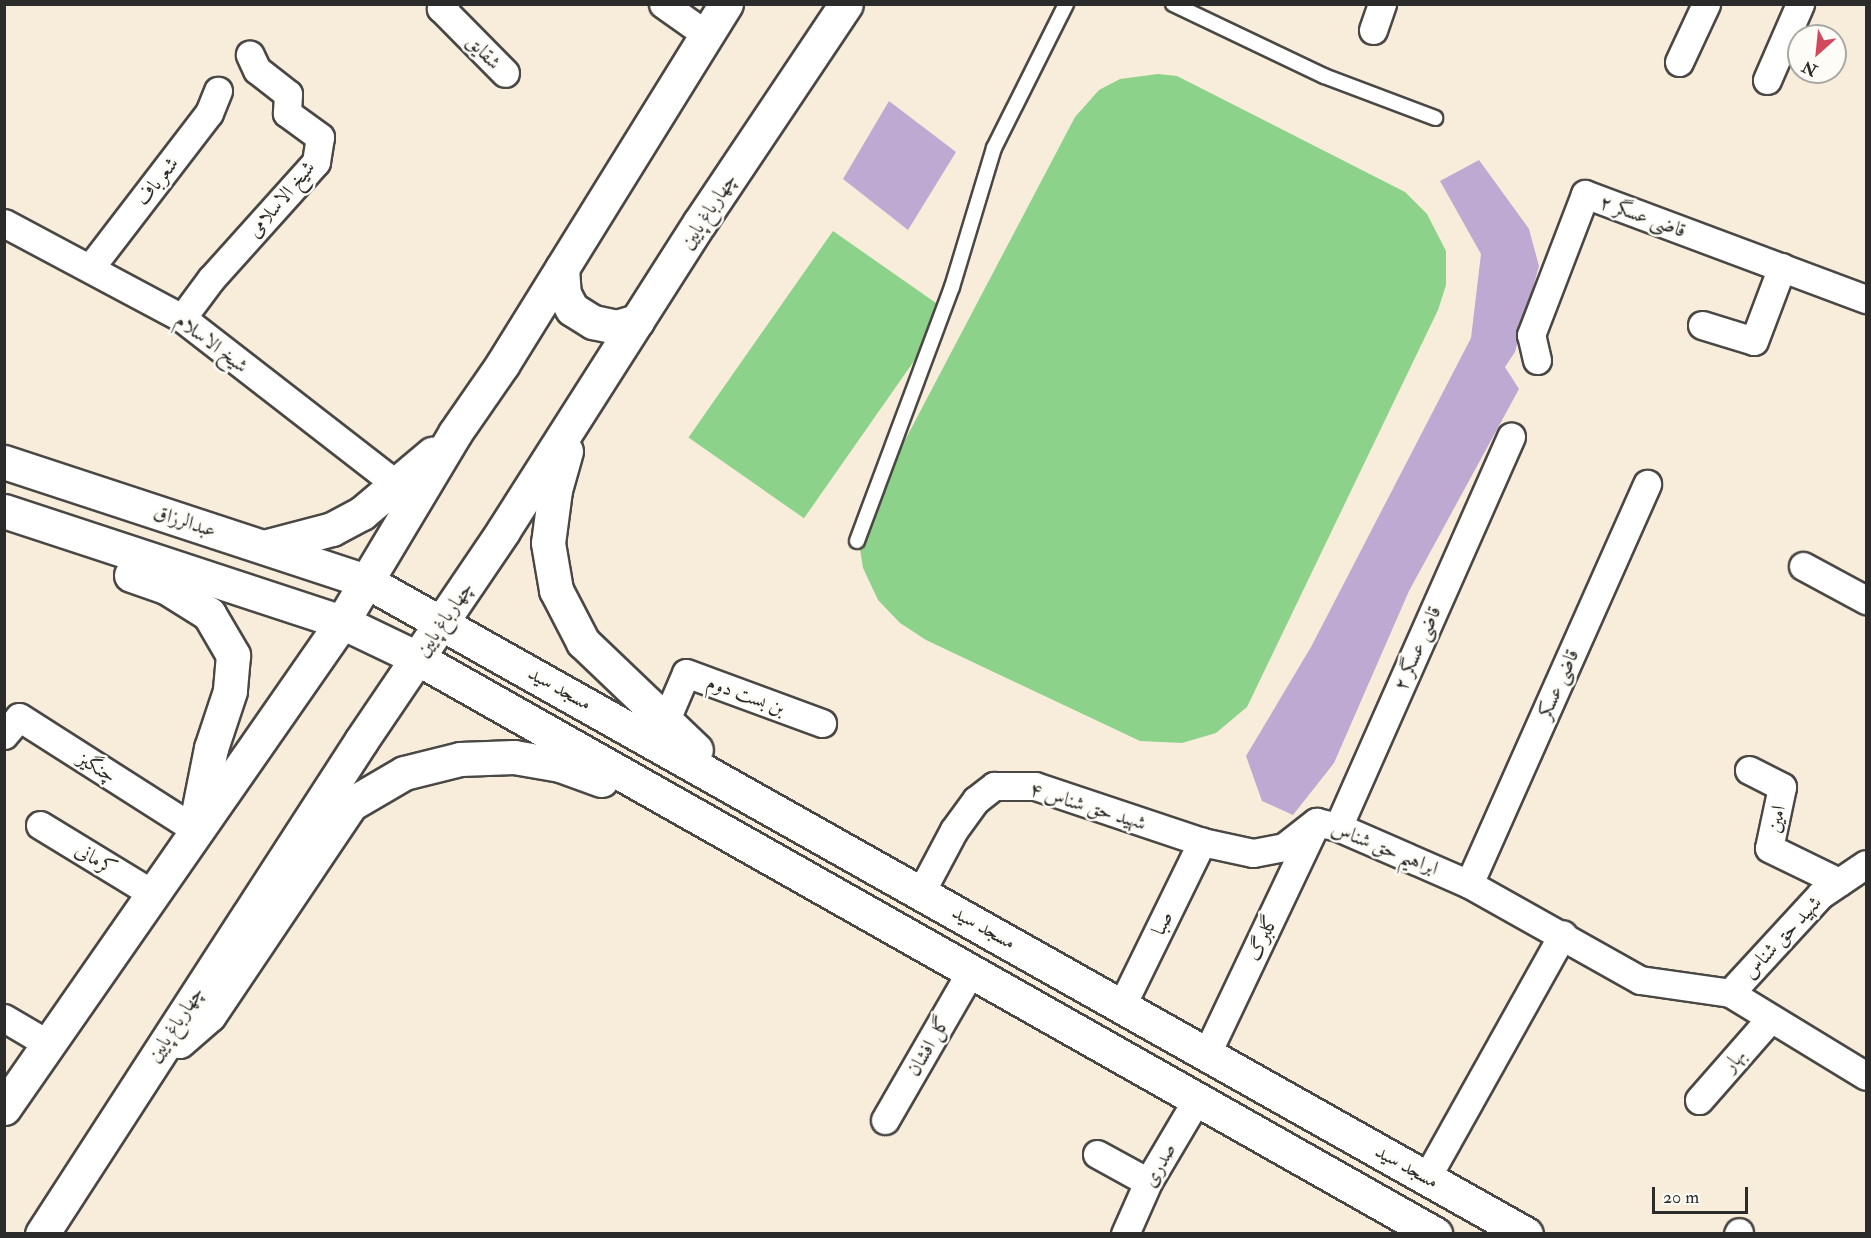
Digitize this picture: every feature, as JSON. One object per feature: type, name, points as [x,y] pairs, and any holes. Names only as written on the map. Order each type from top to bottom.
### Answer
[{"type":"main road","points":[[4,1108],[153,894],[195,829],[342,622],[455,433],[562,268],[726,4]]},
{"type":"main road","name":"چهارباغ پایین","points":[[42,1233],[146,1069],[846,4]]},
{"type":"main road","points":[[562,268],[564,294],[572,309],[593,322],[616,327],[637,321]]},
{"type":"main road","points":[[577,415],[555,490],[548,543],[556,590],[583,642],[738,789]]},
{"type":"main road","points":[[264,546],[332,529],[362,513],[455,433]]},
{"type":"main road","name":"عبدالرزاق","points":[[4,462],[366,581]]},
{"type":"main road","points":[[4,511],[342,622],[417,658],[1435,1233]]},
{"type":"main road","points":[[4,531],[166,587],[208,614],[233,655],[230,691],[211,748],[195,829]]},
{"type":"main road","name":"مسجد سید","points":[[366,581],[441,621],[1526,1233]]},
{"type":"main road","points":[[146,1069],[209,1015],[351,804],[404,773],[460,759],[514,757],[560,765],[691,813]]},
{"type":"street","name":"شقایق","points":[[445,4],[441,8],[505,73]]},
{"type":"street","points":[[663,4],[707,35]]},
{"type":"street","points":[[1373,30],[1382,4]]},
{"type":"street","points":[[1679,62],[1706,4]]},
{"type":"street","points":[[1767,80],[1800,4]]},
{"type":"street","name":"شیخ الاسلامی","points":[[182,318],[211,279],[316,162],[320,137],[287,113],[288,94],[256,70],[250,55]]},
{"type":"street","name":"شعرباف","points":[[90,268],[209,113],[218,91]]},
{"type":"street","name":"قاضی عسگر ۲","points":[[1537,360],[1531,335],[1585,194],[1866,299]]},
{"type":"street","name":"شیخ الاسلام","points":[[6,228],[90,268],[182,318],[397,485]]},
{"type":"street","points":[[1702,325],[1754,341],[1782,267]]},
{"type":"street","name":"قاضی عسگر ۲","points":[[1327,824],[1511,437]]},
{"type":"street","name":"قاضی عسکر","points":[[1469,884],[1647,484]]},
{"type":"street","points":[[1803,566],[1866,600]]},
{"type":"street","name":"بن بست دوم","points":[[665,722],[686,673],[822,723]]},
{"type":"street","name":"چنگیز","points":[[4,735],[19,717],[195,829]]},
{"type":"street","name":"امین","points":[[1749,770],[1782,787],[1770,848],[1839,882]]},
{"type":"street","name":"شهید حق شناس ۴","points":[[921,892],[954,830],[976,800],[994,786],[1035,786],[1202,842]]},
{"type":"street","name":"ابراهیم حق شناس","points":[[1202,842],[1253,853],[1284,846],[1327,824],[1469,884],[1563,934],[1640,980],[1730,993],[1769,1020],[1866,1076]]},
{"type":"street","name":"گلبرگ","points":[[1207,1053],[1327,824]]},
{"type":"street","name":"کرمانی","points":[[40,825],[153,894]]},
{"type":"street","name":"صبا","points":[[1122,1005],[1202,842]]},
{"type":"street","name":"شهید حق شناس","points":[[1730,993],[1820,895],[1866,864]]},
{"type":"street","points":[[1427,1177],[1563,934]]},
{"type":"street","name":"گل افشان","points":[[885,1120],[971,971]]},
{"type":"street","points":[[4,1018],[48,1044]]},
{"type":"street","name":"بهار","points":[[1699,1100],[1769,1020]]},
{"type":"street","name":"صدری","points":[[1125,1233],[1148,1182],[1197,1099]]},
{"type":"street","points":[[1097,1154],[1148,1182]]},
{"type":"lane","points":[[858,541],[952,286],[994,148],[1066,4]]},
{"type":"lane","points":[[1173,4],[1324,76],[1435,118]]},
{"type":"green space","points":[[1158,74],[1177,76],[1405,192],[1427,214],[1446,251],[1446,285],[1438,310],[1247,707],[1216,733],[1182,743],[1140,741],[926,640],[900,623],[878,600],[863,568],[860,549],[862,522],[1075,117],[1099,90],[1120,79]]},
{"type":"green space","points":[[833,231],[949,312],[804,518],[688,437]]},
{"type":"building","points":[[889,101],[956,152],[908,230],[843,179]]},
{"type":"building","points":[[1479,160],[1529,229],[1539,266],[1515,352],[1505,367],[1519,389],[1409,591],[1334,763],[1293,815],[1262,801],[1246,756],[1311,647],[1471,338],[1481,254],[1440,181]]}]
